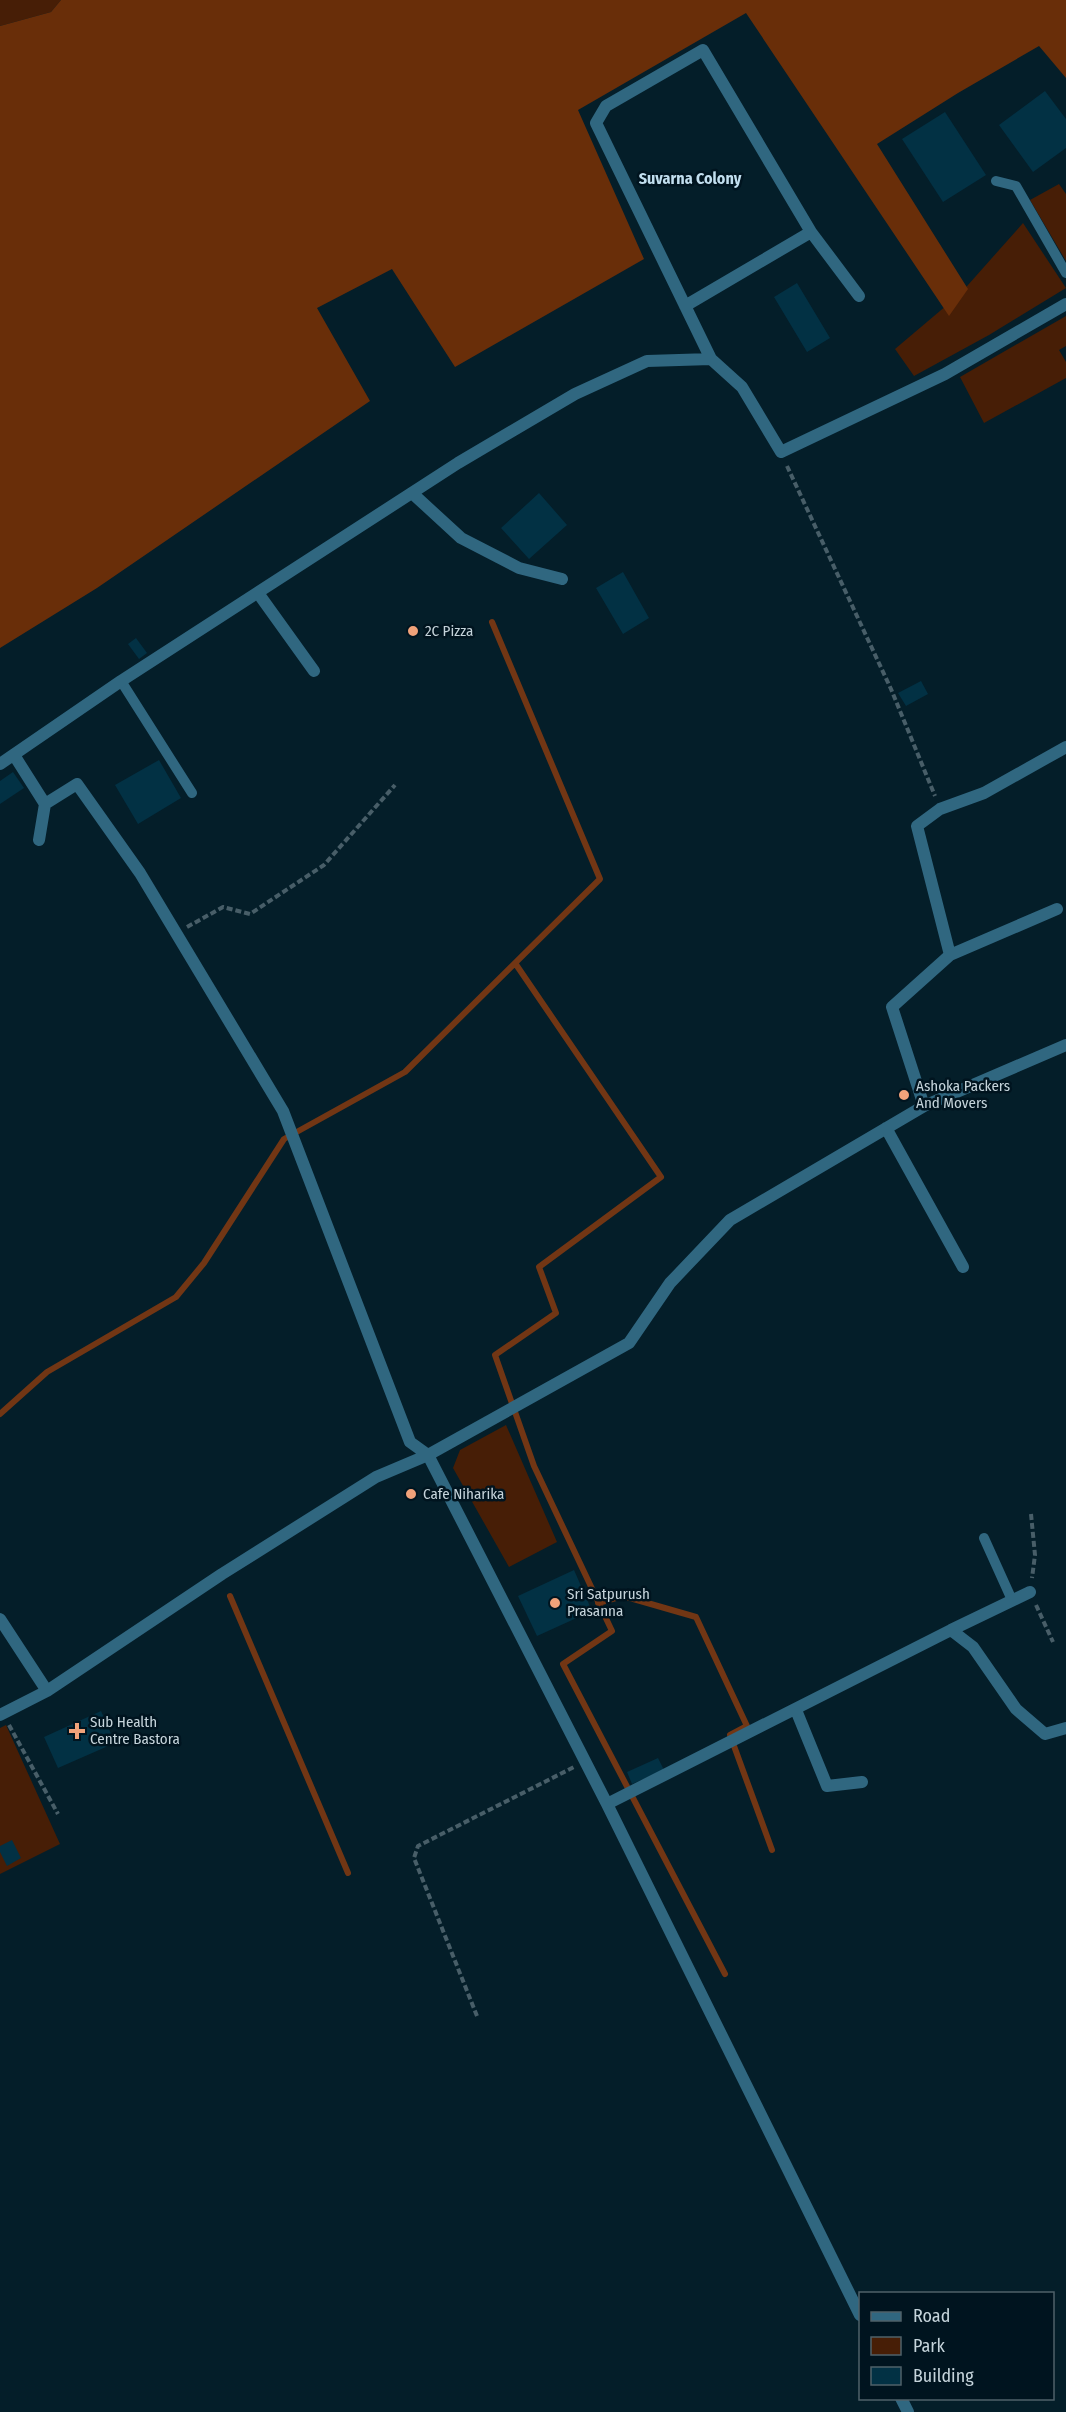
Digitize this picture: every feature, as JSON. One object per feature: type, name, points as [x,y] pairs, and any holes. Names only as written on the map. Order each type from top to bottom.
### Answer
[{"type":"street","points":[[859,296],[811,232],[702,50],[606,106],[596,123],[711,359],[742,387],[781,452],[945,374],[1066,304]]},
{"type":"street","points":[[686,306],[811,232]]},
{"type":"street","points":[[0,764],[121,681],[458,463],[575,394],[647,361],[711,359]]},
{"type":"street","points":[[412,493],[461,538],[519,568],[562,579]]},
{"type":"street","points":[[258,593],[314,671]]},
{"type":"street","points":[[950,955],[917,826],[940,809],[984,793],[1066,747]]},
{"type":"street","points":[[14,755],[45,804],[39,840]]},
{"type":"street","points":[[45,804],[77,784],[140,873],[283,1111],[410,1442],[428,1455],[607,1804],[859,2312]]},
{"type":"street","points":[[924,1106],[892,1007],[950,955],[1057,909]]},
{"type":"street","points":[[2,1714],[47,1691],[222,1574],[376,1478],[428,1455],[629,1343],[670,1283],[730,1220],[924,1106],[1066,1045]]},
{"type":"street","points":[[886,1128],[963,1267]]},
{"type":"street","points":[[607,1804],[1030,1592]]},
{"type":"street","points":[[0,1619],[47,1691]]},
{"type":"street","points":[[951,1630],[973,1647],[1016,1709],[1045,1734],[1066,1728]]},
{"type":"street","points":[[796,1710],[827,1786],[862,1782]]},
{"type":"lane","points":[[996,181],[1016,186],[1066,273]]},
{"type":"lane","points":[[121,681],[192,793]]},
{"type":"lane","points":[[984,1538],[1012,1600]]},
{"type":"path","points":[[781,452],[891,689],[940,809]]},
{"type":"path","points":[[176,933],[223,907],[250,914],[324,865],[395,785]]},
{"type":"path","points":[[1031,1514],[1035,1555],[1030,1592],[1053,1642]]},
{"type":"path","points":[[2,1714],[58,1814]]},
{"type":"path","points":[[477,2016],[414,1858],[418,1846],[585,1762]]},
{"type":"green space","points":[[0,0],[61,0],[51,12],[0,26]]},
{"type":"green space","points":[[1059,184],[1066,194],[1066,261],[1030,200]]},
{"type":"green space","points":[[1023,223],[1066,288],[989,335],[914,376],[895,349],[960,294]]},
{"type":"green space","points":[[1066,316],[1066,346],[1059,350],[1066,362],[1066,378],[984,423],[960,377]]},
{"type":"green space","points":[[506,1425],[557,1542],[509,1567],[453,1468],[460,1450]]},
{"type":"green space","points":[[6,1725],[60,1844],[0,1874],[0,1728]]},
{"type":"shaded area","points":[[61,0],[1066,0],[1066,78],[1039,46],[877,144],[968,289],[949,316],[746,13],[578,110],[644,259],[455,367],[392,269],[317,308],[370,401],[97,588],[0,648],[0,26],[51,12]]},
{"type":"building","points":[[1045,91],[1066,119],[1066,148],[1033,172],[999,125]]},
{"type":"building","points":[[945,112],[986,175],[943,202],[902,139]]},
{"type":"building","points":[[797,283],[830,338],[807,352],[774,297]]},
{"type":"building","points":[[539,493],[567,525],[529,559],[501,528]]},
{"type":"building","points":[[623,572],[649,618],[623,634],[596,588]]},
{"type":"building","points":[[136,638],[147,653],[139,659],[128,644]]},
{"type":"building","points":[[921,681],[928,694],[906,706],[898,693]]},
{"type":"building","points":[[159,760],[181,798],[138,824],[115,785]]},
{"type":"building","points":[[13,772],[24,788],[0,804],[0,781]]},
{"type":"building","name":"Sri Satpurush Prasanna","points":[[574,1570],[592,1611],[537,1636],[518,1596]]},
{"type":"building","points":[[101,1711],[115,1743],[58,1768],[44,1737]]},
{"type":"building","points":[[658,1758],[664,1770],[632,1784],[627,1772]]},
{"type":"building","points":[[12,1840],[21,1858],[7,1866],[0,1852],[0,1846]]},
{"type":"waterway","points":[[0,1414],[47,1372],[176,1297],[204,1263],[284,1139],[405,1072],[600,879],[492,622]]},
{"type":"waterway","points":[[515,963],[661,1177],[539,1267],[556,1313],[495,1355],[534,1466],[612,1631],[563,1664],[725,1974]]},
{"type":"waterway","points":[[230,1596],[348,1873]]},
{"type":"waterway","points":[[598,1603],[623,1596],[696,1617],[747,1726],[730,1735],[772,1850]]},
{"type":"place","name":"2C Pizza","points":[[413,631]]},
{"type":"place","name":"Ashoka Packers And Movers","points":[[904,1095]]},
{"type":"place","name":"Cafe Niharika","points":[[411,1494]]},
{"type":"place","name":"Sri Satpurush Prasanna","points":[[555,1603]]},
{"type":"place","name":"Sub Health Centre Bastora","points":[[77,1731]]},
{"type":"district","name":"Suvarna Colony","points":[[690,178]]}]
